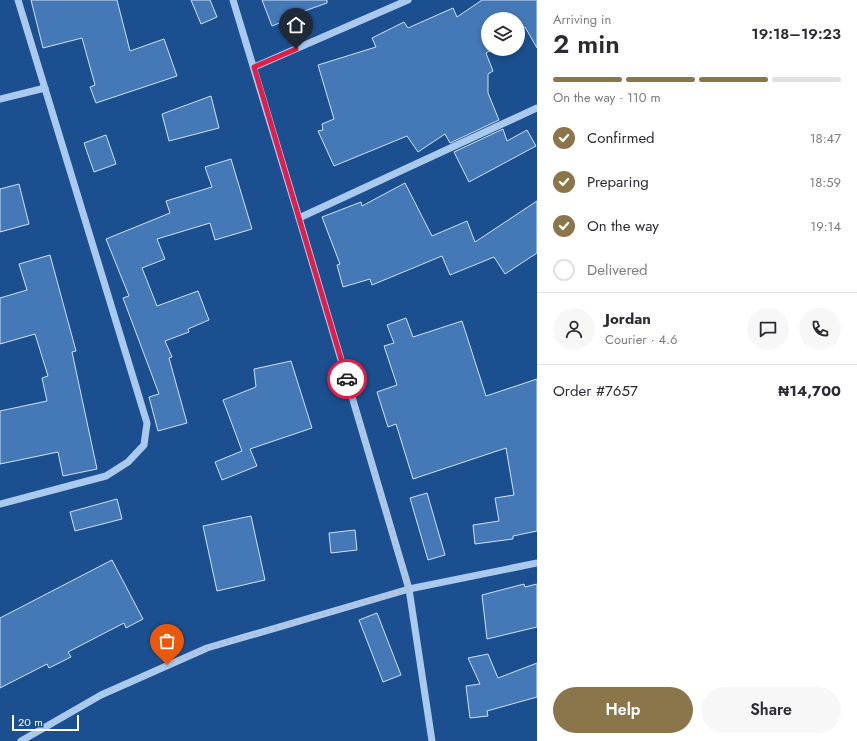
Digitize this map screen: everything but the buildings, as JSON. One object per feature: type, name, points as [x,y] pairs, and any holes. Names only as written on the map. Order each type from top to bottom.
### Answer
[{"type":"street","points":[[0,504],[106,476],[128,462],[144,445],[147,423],[18,0]]},
{"type":"street","points":[[233,0],[409,589],[432,741]]},
{"type":"street","points":[[254,67],[408,0]]},
{"type":"street","points":[[0,99],[45,88]]},
{"type":"street","points":[[299,218],[537,108]]},
{"type":"street","points":[[21,741],[101,694],[207,648],[409,589],[537,563]]},
{"type":"way so far","points":[[167,665],[207,648],[409,589],[347,379]]},
{"type":"route","points":[[296,49],[254,67],[347,379]]}]
